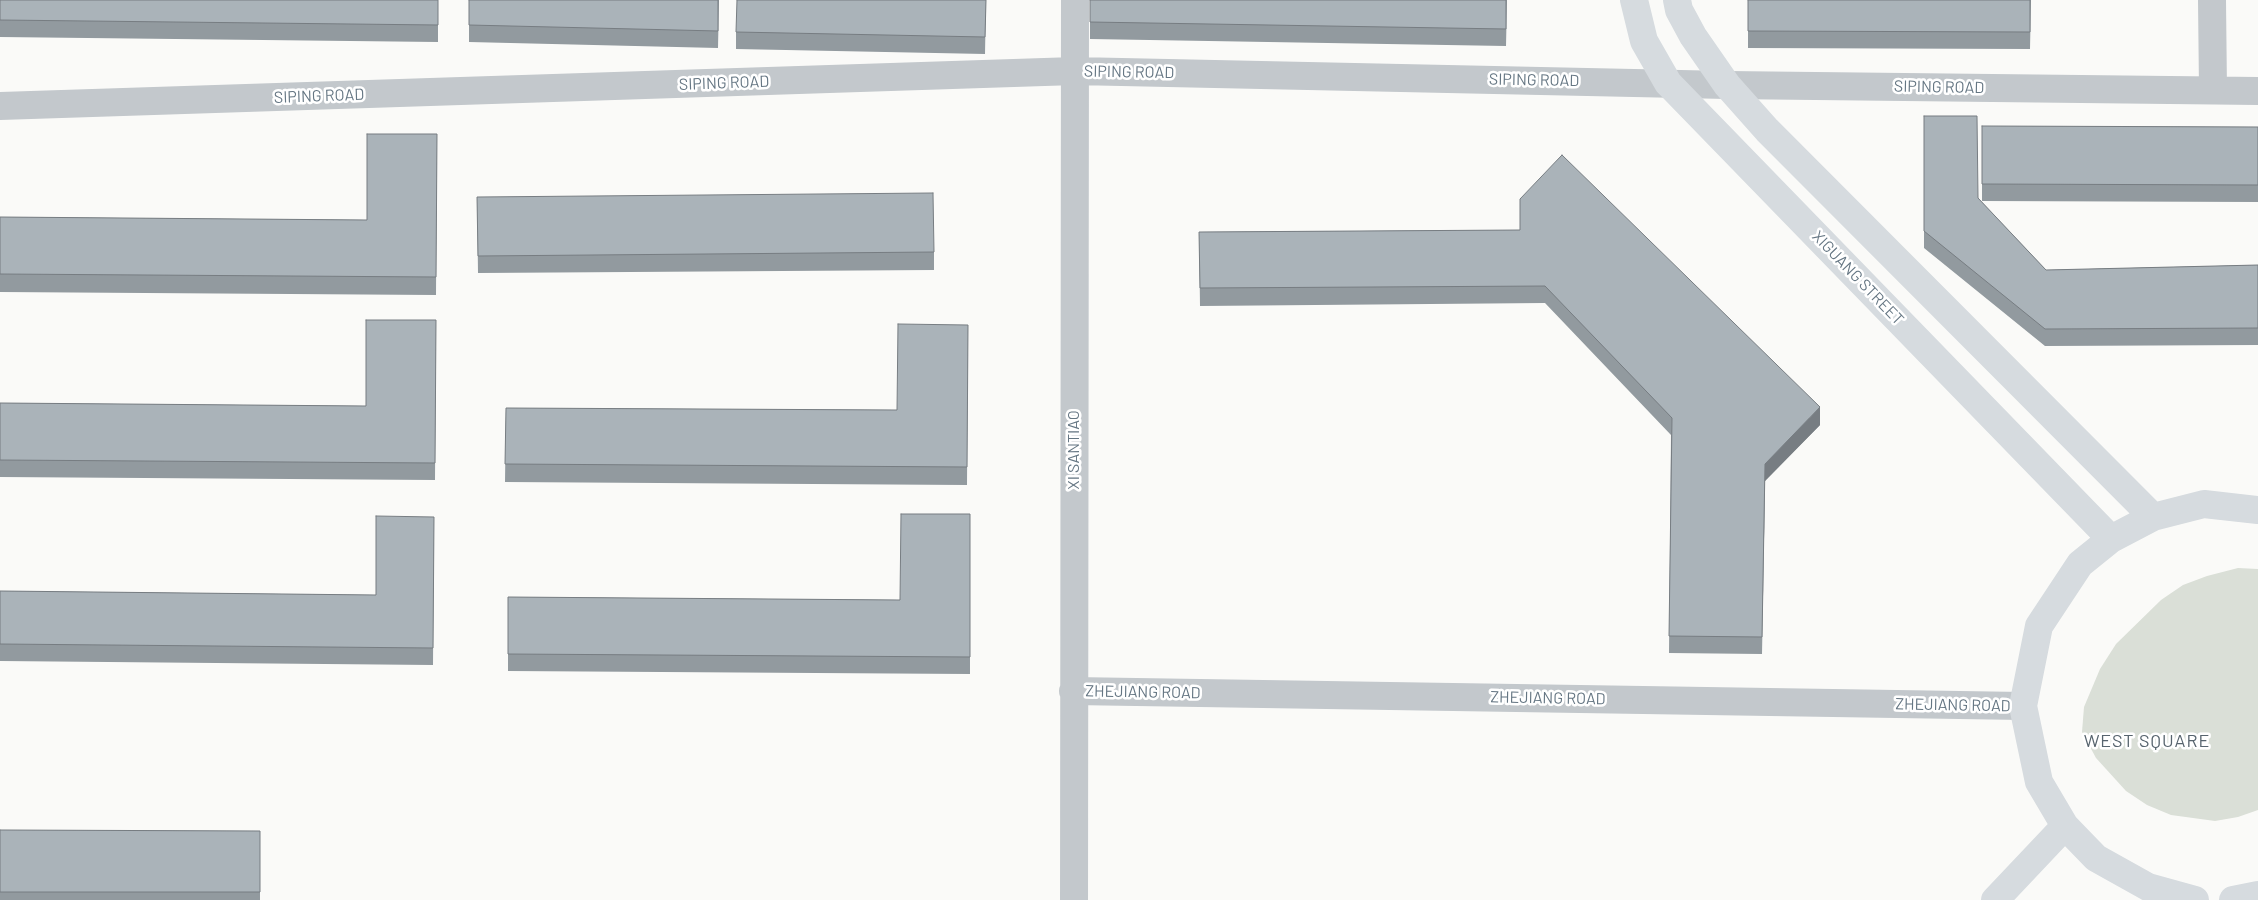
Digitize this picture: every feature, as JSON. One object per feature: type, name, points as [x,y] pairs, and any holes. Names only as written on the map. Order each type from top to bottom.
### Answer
[{"type":"main road","name":"XIGUANG STREET","points":[[1634,0],[1644,40],[1668,83],[2111,539]]},
{"type":"main road","points":[[1677,0],[1679,10],[1693,36],[1727,85],[1774,137],[2153,517]]},
{"type":"main road","points":[[2195,900],[2148,887],[2096,858],[2065,826],[2039,782],[2023,706],[2039,626],[2080,564],[2111,539],[2153,517],[2204,504],[2258,510]]},
{"type":"main road","points":[[1995,900],[2065,826]]},
{"type":"main road","points":[[2233,900],[2258,895]]},
{"type":"street","name":"XI SANTIAO","points":[[1074,900],[1075,0]]},
{"type":"street","points":[[2212,0],[2213,90]]},
{"type":"street","name":"SIPING ROAD","points":[[0,106],[1074,71],[1727,85],[2258,91]]},
{"type":"street","name":"ZHEJIANG ROAD","points":[[1073,691],[2023,706]]},
{"type":"shaded area","points":[[2238,568],[2258,569],[2258,810],[2238,817],[2215,821],[2171,815],[2147,805],[2126,791],[2096,758],[2082,732],[2084,707],[2100,669],[2116,644],[2161,600],[2183,585],[2207,576]]},
{"type":"building","points":[[0,0],[438,0],[438,25],[0,20]]},
{"type":"building","points":[[469,0],[718,0],[718,31],[469,25]]},
{"type":"building","points":[[737,0],[986,0],[985,37],[736,32]]},
{"type":"building","points":[[1090,0],[1506,0],[1506,29],[1090,22]]},
{"type":"building","points":[[1748,0],[2030,0],[2030,32],[1748,31]]},
{"type":"building","points":[[1924,116],[1977,116],[1978,198],[2046,270],[2258,265],[2258,328],[2045,329],[1924,231]]},
{"type":"building","points":[[1982,126],[2258,127],[2258,185],[1982,184]]},
{"type":"building","points":[[367,134],[437,134],[436,277],[0,274],[0,217],[367,220]]},
{"type":"building","points":[[1562,155],[1820,407],[1765,464],[1762,637],[1669,636],[1672,418],[1545,286],[1200,288],[1199,232],[1520,230],[1520,199]]},
{"type":"building","points":[[933,193],[934,252],[478,256],[477,197]]},
{"type":"building","points":[[366,320],[436,320],[435,463],[0,460],[0,403],[366,406]]},
{"type":"building","points":[[898,324],[968,325],[967,467],[505,464],[506,408],[897,410]]},
{"type":"building","points":[[901,514],[970,514],[970,657],[508,654],[508,597],[900,600]]},
{"type":"building","points":[[376,516],[434,517],[433,648],[0,644],[0,591],[376,595]]},
{"type":"building","points":[[0,830],[260,831],[260,892],[0,892]]},
{"type":"district","name":"WEST SQUARE","points":[[2147,741]]}]
